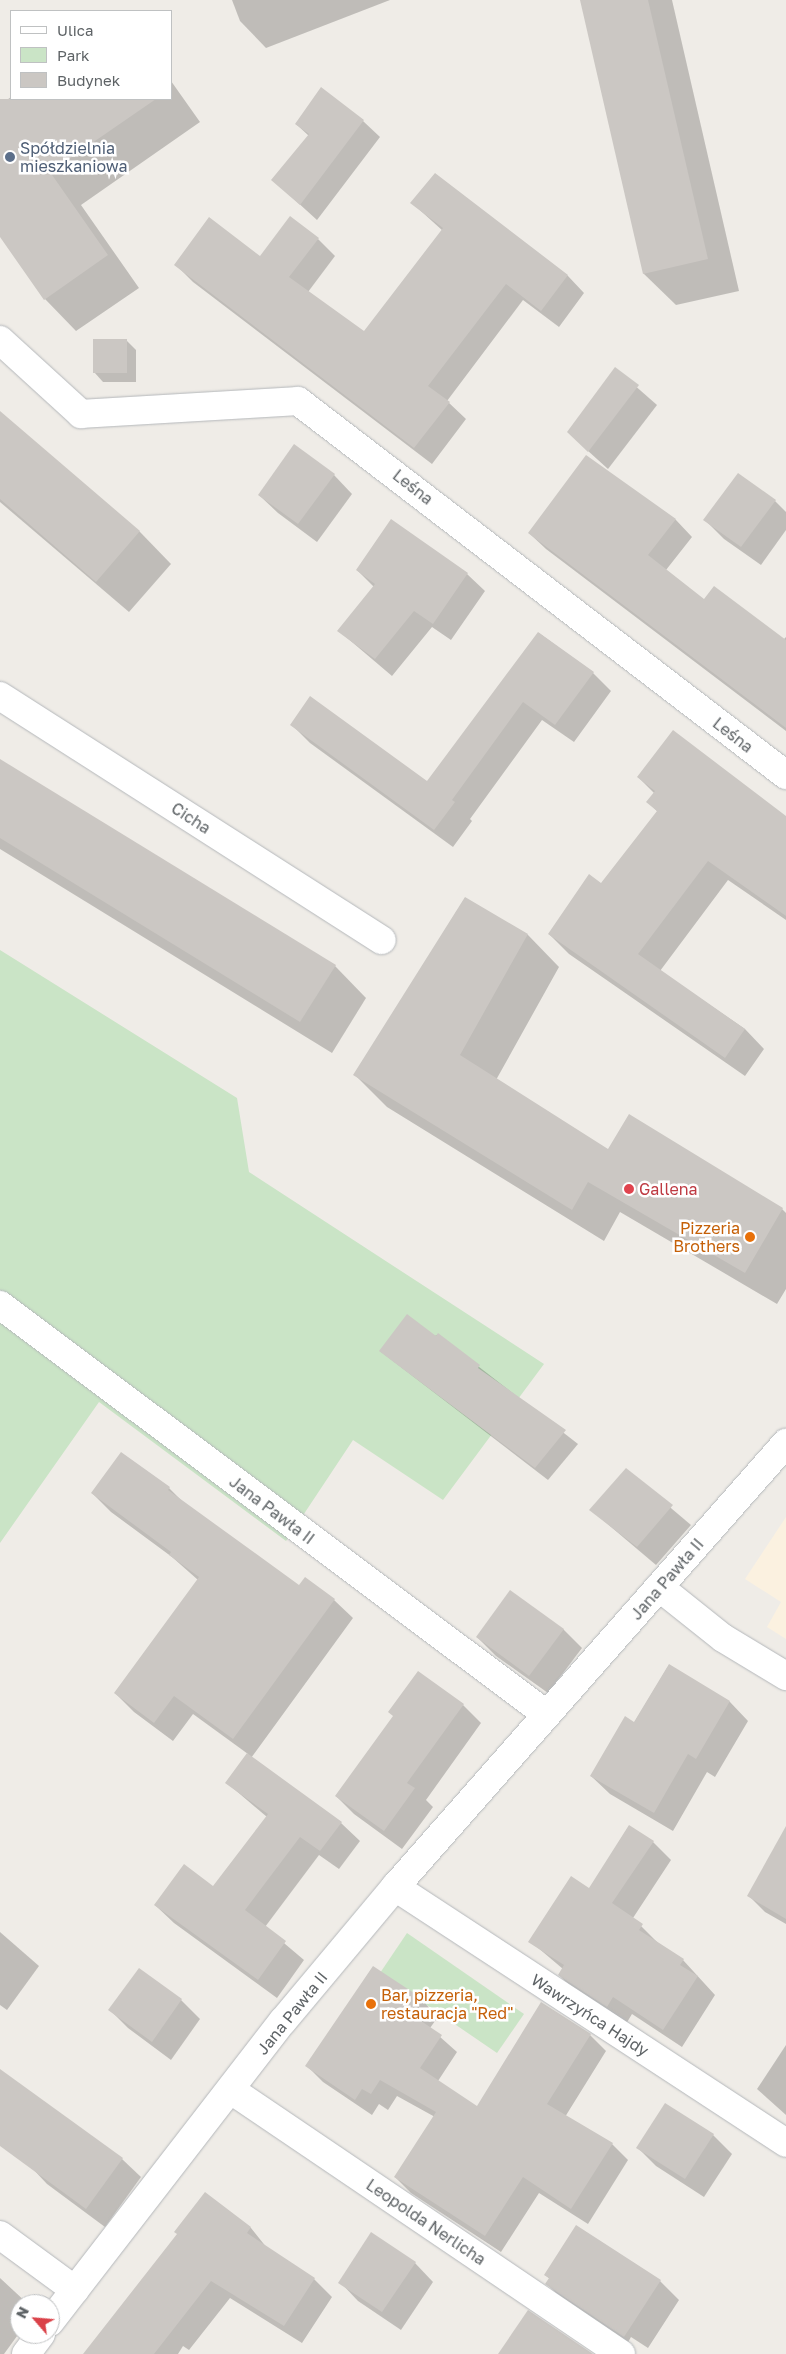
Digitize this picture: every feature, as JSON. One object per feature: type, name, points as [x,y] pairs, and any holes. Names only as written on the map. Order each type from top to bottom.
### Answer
[{"type":"street","name":"Leśna","points":[[0,340],[81,414],[298,401],[786,775]]},
{"type":"street","name":"Cicha","points":[[0,696],[382,940]]},
{"type":"street","name":"Jana Pawła II","points":[[0,1305],[546,1714]]},
{"type":"street","name":"Jana Pawła II","points":[[60,2309],[231,2090],[395,1887],[786,1443]]},
{"type":"street","points":[[659,1588],[723,1638],[786,1676]]},
{"type":"street","name":"Wawrzyńca Hajdy","points":[[395,1887],[786,2143]]},
{"type":"street","name":"Leopolda Nerlicha","points":[[231,2090],[621,2354]]},
{"type":"street","points":[[0,2235],[75,2290]]},
{"type":"shaded area","points":[[786,1517],[786,1639],[767,1627],[781,1602],[745,1579]]},
{"type":"green space","points":[[0,950],[237,1098],[249,1172],[544,1364],[443,1500],[353,1440],[286,1541],[99,1402],[0,1543]]},
{"type":"green space","points":[[407,1933],[524,2014],[497,2053],[380,1973]]},
{"type":"building","points":[[580,0],[648,0],[708,259],[643,274]]},
{"type":"building","points":[[321,87],[364,120],[300,205],[271,180],[309,134],[295,124]]},
{"type":"building","points":[[0,99],[155,100],[50,172],[108,255],[44,300],[0,237]]},
{"type":"building","points":[[435,173],[568,275],[541,311],[506,284],[428,386],[450,402],[414,448],[174,265],[209,217],[260,256],[290,216],[319,238],[289,277],[364,331],[443,228],[410,203]]},
{"type":"building","points":[[93,339],[127,339],[127,373],[93,373]]},
{"type":"building","points":[[615,367],[639,385],[588,452],[567,432]]},
{"type":"building","points":[[0,411],[140,531],[96,582],[0,499]]},
{"type":"building","points":[[294,444],[335,474],[298,524],[258,495]]},
{"type":"building","points":[[586,455],[676,519],[648,555],[704,599],[714,586],[786,640],[786,728],[528,533]]},
{"type":"building","points":[[738,473],[776,500],[741,547],[703,520]]},
{"type":"building","points":[[391,519],[468,573],[433,624],[414,611],[375,659],[337,631],[375,584],[356,570]]},
{"type":"building","points":[[538,632],[594,672],[555,725],[523,702],[452,800],[455,802],[434,830],[290,725],[310,696],[427,781]]},
{"type":"building","points":[[673,730],[786,816],[786,916],[708,861],[638,954],[745,1029],[725,1058],[548,934],[589,874],[601,883],[657,811],[646,802],[655,791],[637,777]]},
{"type":"building","points":[[0,759],[336,965],[300,1022],[0,838]]},
{"type":"building","points":[[465,897],[528,934],[460,1055],[608,1149],[629,1114],[783,1208],[745,1273],[588,1182],[572,1210],[353,1075]]},
{"type":"building","points":[[407,1314],[436,1336],[438,1333],[480,1365],[478,1368],[566,1430],[535,1468],[379,1351]]},
{"type":"building","points":[[121,1452],[170,1487],[168,1490],[299,1585],[305,1577],[335,1599],[233,1739],[174,1696],[154,1723],[114,1693],[199,1577],[169,1555],[171,1552],[91,1493]]},
{"type":"building","points":[[626,1468],[673,1505],[637,1547],[589,1510]]},
{"type":"building","points":[[510,1590],[564,1629],[529,1676],[476,1637]]},
{"type":"building","points":[[669,1664],[730,1701],[696,1759],[688,1754],[654,1813],[590,1776],[625,1716],[634,1722]]},
{"type":"building","points":[[418,1671],[464,1704],[407,1783],[415,1788],[384,1831],[335,1796],[393,1716],[388,1712]]},
{"type":"building","points":[[247,1753],[342,1822],[320,1851],[300,1837],[245,1910],[286,1941],[258,1980],[154,1905],[184,1864],[213,1886],[268,1814],[225,1783]]},
{"type":"building","points":[[629,1825],[654,1841],[612,1903],[643,1924],[639,1930],[684,1959],[680,1965],[698,1976],[663,2030],[613,1997],[607,2007],[558,1975],[564,1965],[528,1942],[571,1876],[589,1888]]},
{"type":"building","points":[[786,1826],[786,1919],[747,1896]]},
{"type":"building","points":[[373,1966],[423,1999],[412,2015],[442,2035],[420,2068],[477,2106],[541,2002],[591,2034],[547,2104],[613,2143],[571,2209],[523,2177],[485,2236],[394,2177],[436,2112],[380,2080],[371,2094],[362,2089],[355,2100],[305,2066]]},
{"type":"building","points":[[139,1968],[182,1999],[152,2042],[108,2010]]},
{"type":"building","points":[[0,2069],[123,2158],[86,2209],[0,2146]]},
{"type":"building","points":[[665,2103],[714,2134],[685,2179],[636,2148]]},
{"type":"building","points":[[205,2192],[251,2227],[247,2233],[315,2278],[284,2326],[211,2281],[154,2354],[83,2354],[177,2234],[174,2232]]},
{"type":"building","points":[[576,2225],[661,2280],[624,2337],[545,2284],[549,2278],[544,2275]]},
{"type":"building","points":[[371,2232],[416,2262],[382,2312],[338,2283]]},
{"type":"building","points":[[528,2310],[593,2354],[498,2354]]},
{"type":"place","name":"Spółdzielnia mieszkaniowa","points":[[10,157]]},
{"type":"place","name":"Gallena","points":[[629,1189]]},
{"type":"place","name":"Pizzeria Brothers","points":[[750,1237]]},
{"type":"place","name":"Bar, pizzeria, restauracja \"Red\"","points":[[371,2004]]}]
